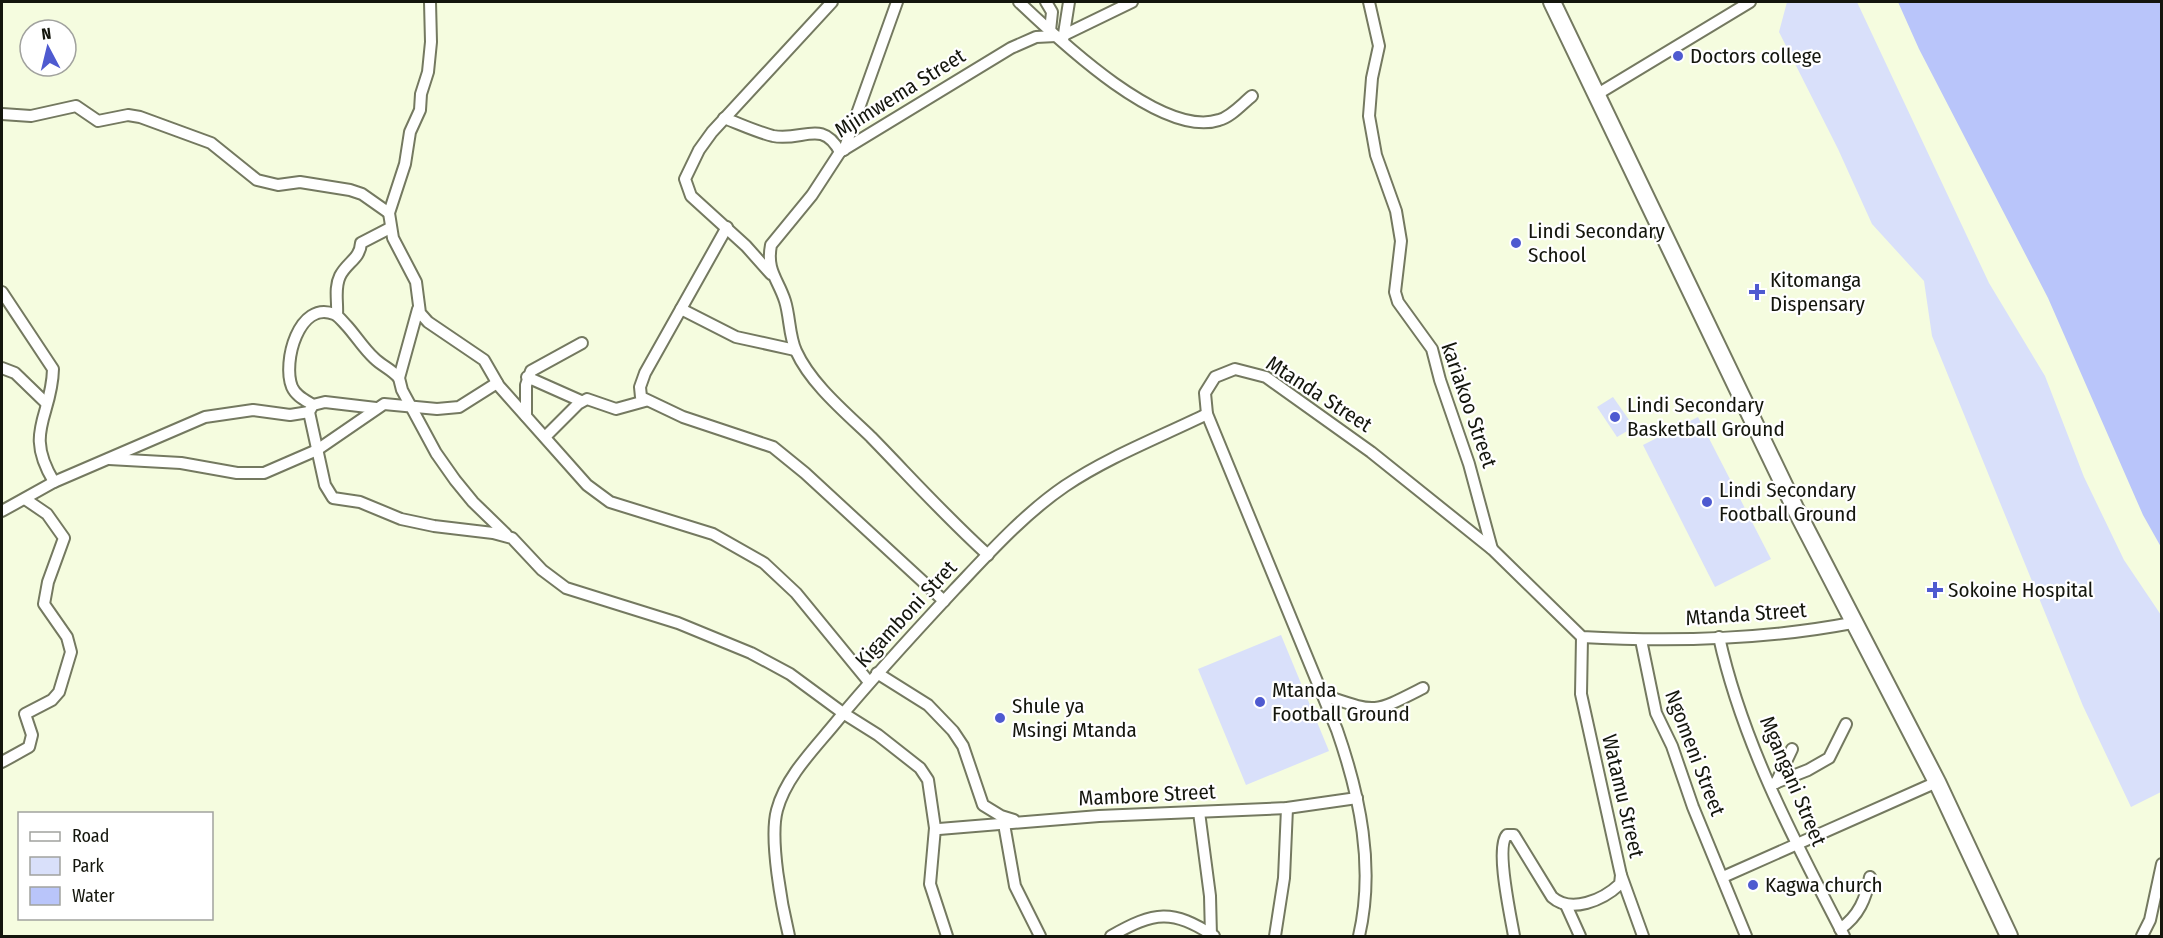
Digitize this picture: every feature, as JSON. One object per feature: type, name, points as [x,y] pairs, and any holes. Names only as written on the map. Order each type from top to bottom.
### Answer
[{"type":"highway","points":[[1552,2],[1852,623],[1937,782],[2009,936]]},
{"type":"street","points":[[399,378],[418,309],[414,276],[390,228],[389,213],[405,164],[410,132],[420,110],[431,42],[430,2]]},
{"type":"street","points":[[771,274],[727,227],[691,196],[685,179],[699,150],[724,118],[832,2]]},
{"type":"street","points":[[724,118],[774,136],[822,134],[831,138],[842,151],[897,2]]},
{"type":"street","points":[[1019,2],[1125,92],[1167,112],[1202,123],[1219,120],[1252,96]]},
{"type":"street","points":[[1046,2],[1052,12],[1058,36]]},
{"type":"street","points":[[1058,36],[1069,2]]},
{"type":"street","name":"Mjimwema Street","points":[[988,555],[940,512],[830,396],[795,350],[785,301],[771,274],[771,245],[812,195],[842,151],[1011,48],[1036,37],[1058,36],[1132,2]]},
{"type":"street","name":"kariakoo Street","points":[[1369,2],[1379,46],[1372,78],[1369,116],[1376,155],[1395,211],[1401,241],[1395,292],[1398,302],[1432,349],[1440,380],[1469,464],[1492,549]]},
{"type":"street","points":[[1596,95],[1729,7],[1750,2]]},
{"type":"street","points":[[2,114],[31,116],[76,106],[101,121],[128,115],[140,117],[211,143],[257,180],[278,185],[300,182],[350,190],[362,194],[389,213]]},
{"type":"street","points":[[727,227],[640,387],[641,397],[645,401],[683,417],[773,447],[805,473],[944,601]]},
{"type":"street","points":[[390,228],[361,243],[360,254],[342,272],[336,286],[337,315],[373,358],[389,366],[399,378],[402,390],[436,453],[455,480],[486,516],[512,538],[535,564],[566,588],[678,623],[751,653],[790,674],[920,768],[928,780],[935,820],[930,884],[947,936]]},
{"type":"street","points":[[2,292],[51,362],[53,374],[39,432],[41,455],[54,482]]},
{"type":"street","points":[[418,309],[428,322],[477,353],[484,360],[497,383],[580,479],[610,502],[713,534],[764,563],[796,593],[869,682]]},
{"type":"street","points":[[681,309],[736,337],[795,350]]},
{"type":"street","points":[[337,315],[318,311],[308,316],[293,347],[290,374],[292,387],[311,408],[325,485],[333,498],[360,502],[401,519],[512,538]]},
{"type":"street","points":[[526,416],[527,377],[531,371],[582,344]]},
{"type":"street","points":[[2,368],[15,373],[45,402]]},
{"type":"street","name":"Mtanda Street","points":[[1359,936],[1365,893],[1365,849],[1353,777],[1323,695],[1207,414],[1205,393],[1215,377],[1235,369],[1266,376],[1371,452],[1492,549],[1582,637],[1641,640],[1756,637],[1852,623]]},
{"type":"street","points":[[527,377],[581,401],[595,400],[616,409],[645,401]]},
{"type":"street","points":[[109,459],[181,464],[255,474],[274,471],[317,450],[376,408],[388,404],[412,407],[459,407],[497,383]]},
{"type":"street","points":[[545,437],[581,401]]},
{"type":"street","points":[[2,510],[54,482],[205,417],[253,410],[290,415],[325,402],[376,408]]},
{"type":"street","name":"Kigamboni Stret","points":[[789,936],[778,867],[775,828],[777,811],[797,772],[843,713],[877,673],[988,555],[1064,487],[1085,474],[1207,414]]},
{"type":"street","points":[[2,762],[29,747],[32,735],[25,714],[52,700],[59,692],[71,652],[67,638],[44,604],[48,582],[64,538],[47,514],[25,499]]},
{"type":"street","name":"Watamu Street","points":[[1566,905],[1579,905],[1606,894],[1620,884],[1621,875],[1581,694],[1582,637]]},
{"type":"street","name":"Mgangani Street","points":[[1719,637],[1730,677],[1773,784],[1798,844],[1842,933]]},
{"type":"street","name":"Ngomeni Street","points":[[1641,640],[1656,713],[1672,746],[1746,936]]},
{"type":"street","points":[[877,673],[928,705],[960,739],[983,805],[1000,816],[1021,822]]},
{"type":"street","points":[[1323,695],[1363,709],[1376,709],[1422,688]]},
{"type":"street","points":[[1773,784],[1808,770],[1829,758],[1846,724]]},
{"type":"street","points":[[1773,784],[1792,748]]},
{"type":"street","points":[[1723,877],[1937,782]]},
{"type":"street","name":"Mambore Street","points":[[939,829],[1021,822],[1287,808],[1357,798]]},
{"type":"street","points":[[1275,936],[1284,878],[1287,808]]},
{"type":"street","points":[[1199,812],[1210,896],[1212,936]]},
{"type":"street","points":[[1004,824],[1015,886],[1040,936]]},
{"type":"street","points":[[1514,936],[1504,874],[1503,841],[1506,835],[1514,835],[1552,897],[1566,905],[1580,936]]},
{"type":"street","points":[[2142,936],[2150,920],[2162,864]]},
{"type":"street","points":[[1621,875],[1643,936]]},
{"type":"street","points":[[1842,933],[1864,901],[1870,877]]},
{"type":"street","points":[[1111,936],[1131,925],[1155,918],[1174,916],[1189,920],[1212,936]]},
{"type":"green space","points":[[1787,2],[1857,2],[1989,283],[2045,376],[2084,477],[2124,560],[2161,615],[2161,792],[2131,807],[2083,706],[1932,336],[1924,281],[1872,224],[1838,149],[1779,32]]},
{"type":"green space","name":"Lindi Secondary Basketball Ground","points":[[1613,397],[1634,427],[1617,437],[1597,407]]},
{"type":"green space","name":"Lindi Secondary Football Ground","points":[[1698,417],[1771,559],[1715,587],[1643,445]]},
{"type":"green space","name":"Mtanda Football Ground","points":[[1281,635],[1329,751],[1246,785],[1198,669]]},
{"type":"water","points":[[1898,2],[2161,2],[2161,547],[2143,515],[2048,298],[1919,49]]},
{"type":"place","name":"Doctors college","points":[[1678,56]]},
{"type":"place","name":"Lindi Secondary School","points":[[1516,243]]},
{"type":"place","name":"Kitomanga Dispensary","points":[[1757,292]]},
{"type":"place","name":"Lindi Secondary Basketball Ground","points":[[1615,417]]},
{"type":"place","name":"Lindi Secondary Football Ground","points":[[1707,502]]},
{"type":"place","name":"Sokoine Hospital","points":[[1935,590]]},
{"type":"place","name":"Mtanda Football Ground","points":[[1260,702]]},
{"type":"place","name":"Shule ya Msingi Mtanda","points":[[1000,718]]},
{"type":"place","name":"Kagwa church","points":[[1753,885]]}]
